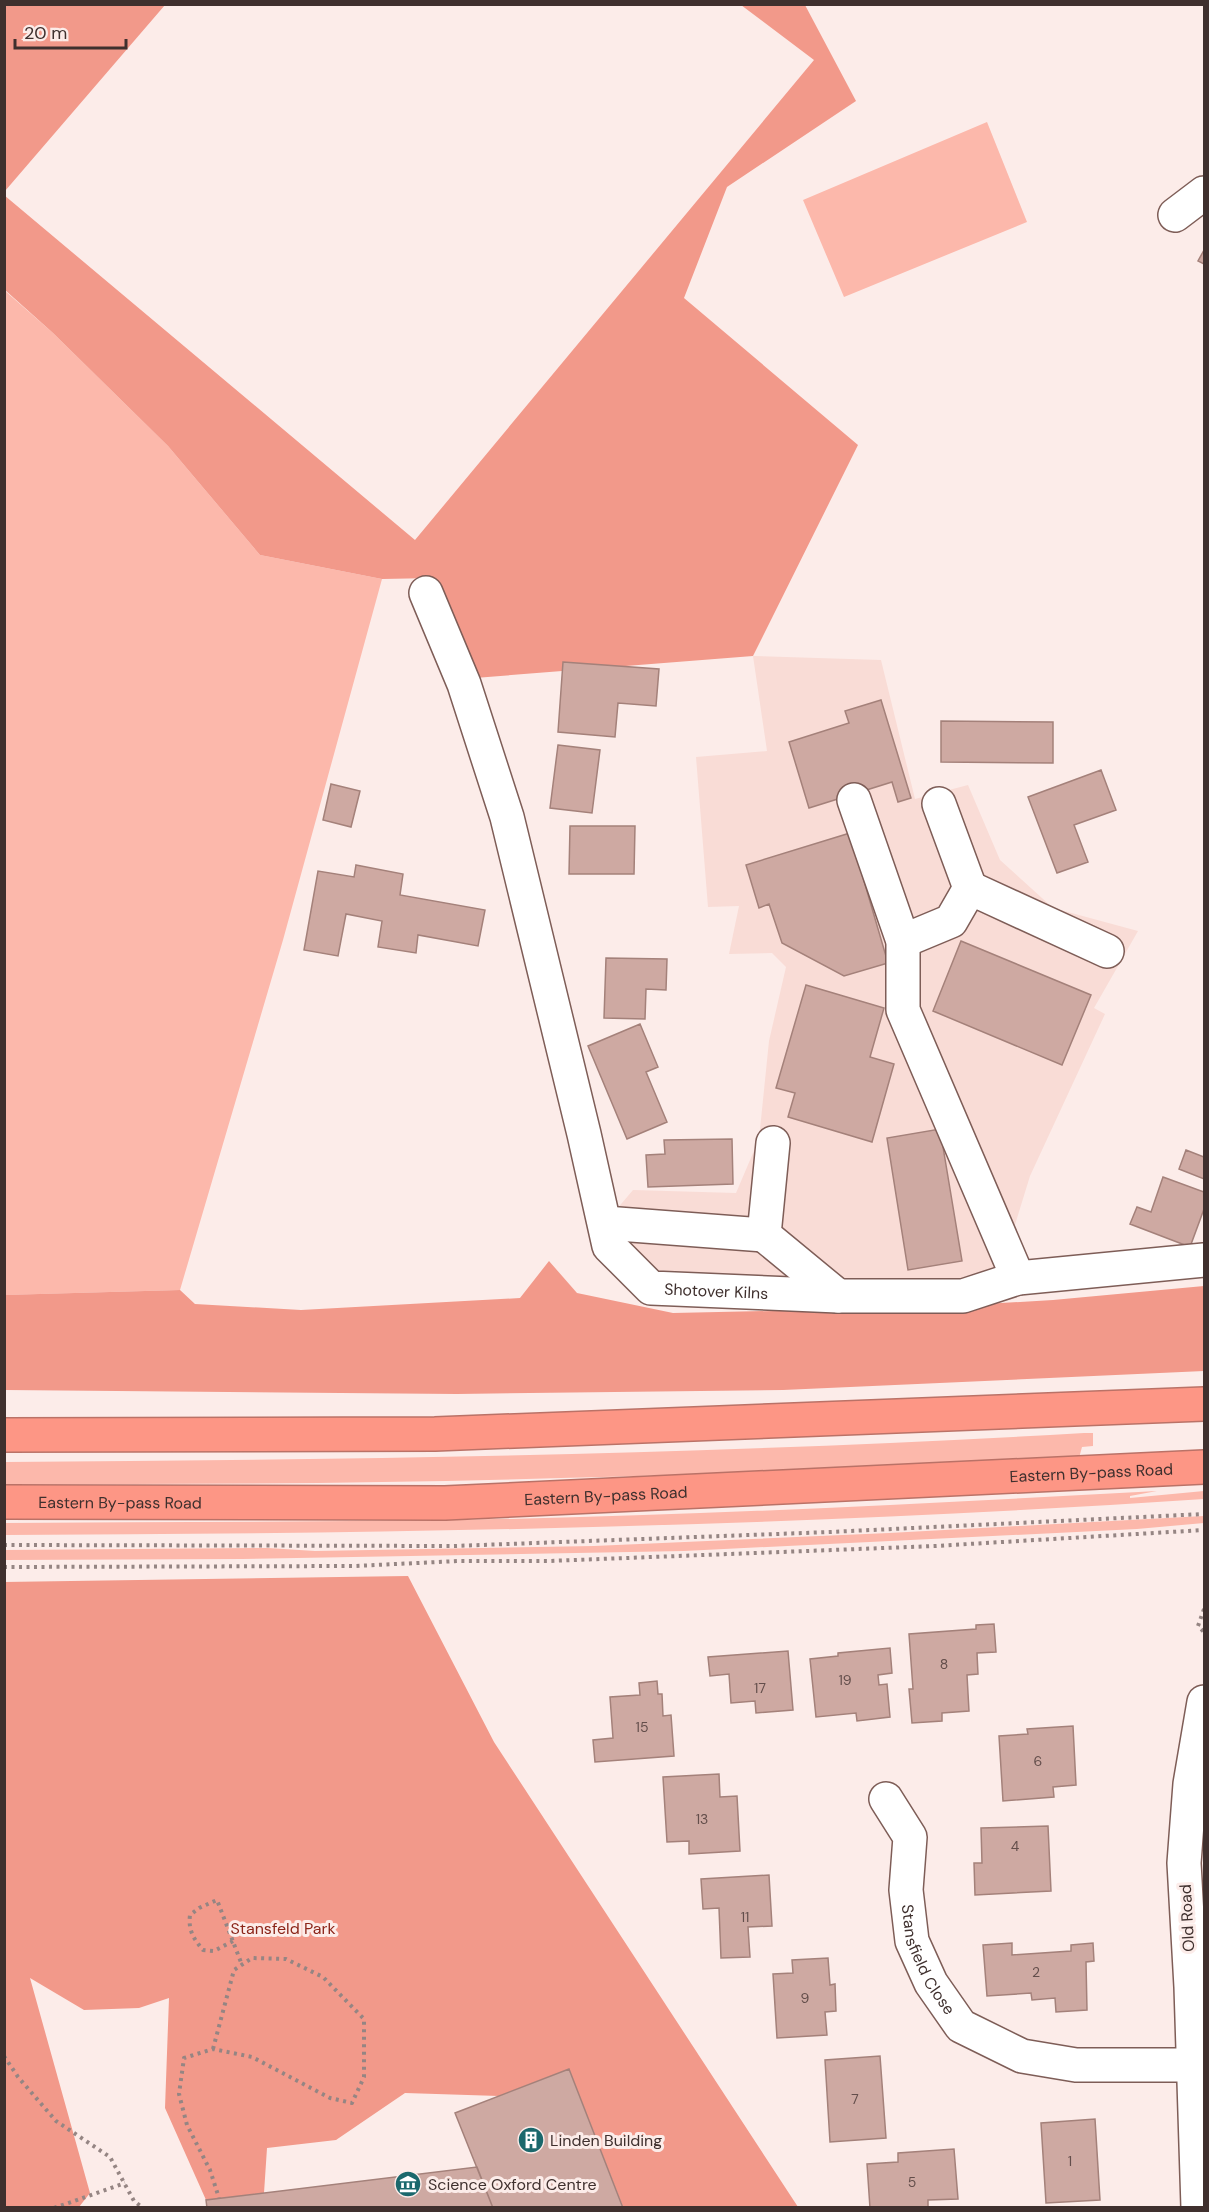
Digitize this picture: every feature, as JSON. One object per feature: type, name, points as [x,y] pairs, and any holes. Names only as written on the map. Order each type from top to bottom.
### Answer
[{"type":"highway","points":[[4,1435],[435,1434],[1204,1404]]},
{"type":"highway","name":"Eastern By-pass Road","points":[[4,1502],[445,1503],[1204,1467]]},
{"type":"street","points":[[1175,215],[1204,193]]},
{"type":"street","name":"Shotover Kilns","points":[[426,593],[464,684],[507,817],[609,1246],[651,1288],[838,1296],[963,1296],[1018,1278],[1204,1260]]},
{"type":"street","points":[[854,800],[903,941],[903,1010],[1018,1278]]},
{"type":"street","points":[[939,804],[970,888],[1107,951]]},
{"type":"street","points":[[903,941],[951,921],[970,888]]},
{"type":"street","points":[[765,1235],[773,1143]]},
{"type":"street","points":[[605,1223],[765,1235],[838,1296]]},
{"type":"street","name":"Old Road","points":[[1198,2208],[1199,2117],[1193,2065],[1184,1863],[1190,1784],[1204,1702]]},
{"type":"street","name":"Stansfield Close","points":[[886,1799],[910,1837],[906,1890],[912,1941],[930,1983],[961,2026],[1022,2056],[1076,2066],[1193,2065]]},
{"type":"path","points":[[4,1545],[466,1545],[830,1532],[1204,1514]]},
{"type":"path","points":[[4,1567],[331,1566],[459,1561],[549,1562],[935,1546],[1204,1530]]},
{"type":"path","points":[[1204,1609],[1198,1626],[1204,1632]]},
{"type":"path","points":[[233,1941],[214,1951],[203,1950],[193,1938],[189,1925],[190,1915],[217,1900],[233,1941],[242,1965]]},
{"type":"path","points":[[213,2049],[234,1970],[252,1958],[286,1959],[323,1977],[364,2019],[364,2077],[352,2103],[330,2097],[252,2057],[213,2049],[184,2058],[179,2094],[187,2125],[210,2170],[219,2198]]},
{"type":"path","points":[[4,2056],[18,2077],[56,2121],[110,2157],[135,2201],[143,2208]]},
{"type":"path","points":[[54,2208],[125,2183]]},
{"type":"shaded area","points":[[987,122],[1027,222],[844,297],[803,200]]},
{"type":"shaded area","points":[[4,290],[53,333],[168,446],[260,555],[382,579],[283,940],[180,1290],[5,1295]]},
{"type":"shaded area","points":[[753,656],[881,660],[915,799],[968,785],[1000,860],[1053,908],[1138,931],[1094,1008],[1105,1014],[1030,1176],[1014,1228],[1018,1278],[651,1288],[605,1223],[633,1190],[736,1193],[759,1139],[769,1041],[786,967],[772,953],[729,954],[739,906],[708,907],[696,757],[767,751]]},
{"type":"shaded area","points":[[1093,1433],[1093,1446],[1082,1447],[1079,1458],[755,1472],[492,1480],[5,1484],[5,1462],[545,1455],[815,1446]]},
{"type":"shaded area","points":[[1157,1491],[1130,1496],[1130,1498],[1204,1491],[1204,1499],[905,1516],[605,1527],[305,1533],[4,1535],[5,1523],[451,1520],[627,1516]]},
{"type":"shaded area","points":[[1204,1516],[1204,1523],[1137,1529],[684,1551],[242,1559],[4,1560],[5,1550],[268,1548],[315,1551],[594,1546]]},
{"type":"green space","points":[[4,5],[165,5],[5,191]]},
{"type":"green space","points":[[741,5],[805,5],[856,101],[727,187],[684,298],[858,445],[753,656],[462,679],[434,578],[382,579],[260,555],[168,446],[53,333],[5,290],[4,195],[415,540],[814,60]]},
{"type":"green space","points":[[549,1261],[577,1293],[673,1313],[914,1308],[1053,1300],[1204,1286],[1204,1371],[783,1390],[457,1394],[5,1390],[4,1295],[180,1290],[195,1304],[301,1310],[520,1298]]},
{"type":"green space","name":"Stansfeld Park","points":[[408,1576],[494,1742],[798,2207],[623,2207],[569,2069],[499,2096],[405,2093],[336,2140],[267,2148],[264,2193],[206,2200],[165,2108],[169,1998],[139,2008],[84,2010],[30,1978],[90,2193],[79,2207],[5,2207],[4,1582]]},
{"type":"building","points":[[1204,250],[1204,264],[1198,261]]},
{"type":"building","points":[[563,662],[659,669],[656,706],[618,703],[615,737],[558,732]]},
{"type":"building","points":[[881,700],[911,798],[898,802],[892,782],[809,808],[789,742],[849,723],[845,711]]},
{"type":"building","points":[[941,721],[1053,722],[1053,763],[941,762]]},
{"type":"building","points":[[558,745],[600,750],[592,813],[550,808]]},
{"type":"building","points":[[1101,770],[1116,810],[1074,825],[1088,862],[1057,873],[1028,797]]},
{"type":"building","points":[[331,784],[360,791],[351,827],[323,820]]},
{"type":"building","points":[[570,826],[635,826],[634,874],[569,874]]},
{"type":"building","points":[[850,833],[888,963],[844,976],[782,943],[769,904],[759,908],[746,865]]},
{"type":"building","points":[[356,865],[403,874],[400,895],[485,910],[478,946],[418,935],[416,953],[378,947],[382,921],[346,914],[338,956],[304,950],[318,871],[354,877]]},
{"type":"building","points":[[961,941],[1091,995],[1062,1065],[933,1011]]},
{"type":"building","points":[[606,958],[667,959],[666,990],[646,989],[645,1019],[604,1018]]},
{"type":"building","points":[[806,985],[884,1008],[870,1057],[894,1064],[872,1142],[788,1117],[795,1093],[776,1088]]},
{"type":"building","points":[[640,1024],[658,1067],[646,1072],[667,1122],[627,1139],[588,1046]]},
{"type":"building","points":[[940,1129],[962,1261],[908,1270],[887,1138]]},
{"type":"building","points":[[732,1139],[733,1184],[648,1187],[646,1155],[665,1154],[664,1140]]},
{"type":"building","points":[[1186,1150],[1204,1157],[1204,1179],[1179,1169]]},
{"type":"building","points":[[1163,1177],[1204,1192],[1204,1209],[1190,1247],[1130,1224],[1137,1207],[1151,1212]]},
{"type":"building","points":[[994,1624],[996,1652],[977,1653],[978,1674],[967,1675],[969,1711],[942,1713],[942,1721],[912,1723],[909,1689],[913,1689],[909,1634],[976,1629],[976,1625]]},
{"type":"building","points":[[890,1648],[892,1673],[878,1675],[879,1685],[887,1684],[890,1717],[857,1721],[856,1713],[816,1717],[810,1659],[838,1656],[838,1653]]},
{"type":"building","points":[[788,1651],[793,1710],[756,1713],[755,1701],[731,1703],[729,1674],[710,1676],[708,1657]]},
{"type":"building","points":[[657,1681],[658,1694],[662,1694],[663,1716],[671,1715],[674,1756],[595,1762],[593,1740],[613,1738],[610,1697],[640,1695],[639,1683]]},
{"type":"building","points":[[1073,1726],[1076,1785],[1053,1787],[1054,1797],[1003,1801],[999,1736],[1028,1734],[1027,1729]]},
{"type":"building","points":[[719,1774],[720,1797],[737,1796],[740,1851],[689,1854],[689,1841],[667,1842],[663,1777]]},
{"type":"building","points":[[1048,1826],[1051,1891],[975,1895],[974,1863],[982,1863],[981,1828]]},
{"type":"building","points":[[769,1875],[772,1926],[748,1927],[750,1957],[721,1958],[719,1908],[703,1909],[701,1879]]},
{"type":"building","points":[[1012,1943],[1012,1955],[1071,1951],[1071,1945],[1093,1943],[1094,1961],[1086,1962],[1087,2010],[1056,2012],[1055,1998],[1032,2000],[1031,1993],[987,1996],[983,1945]]},
{"type":"building","points":[[828,1958],[830,1985],[835,1984],[836,2011],[825,2012],[827,2035],[777,2038],[773,1974],[793,1973],[792,1960]]},
{"type":"building","points":[[880,2056],[886,2138],[830,2142],[825,2060]]},
{"type":"building","name":"Linden Building","points":[[569,2069],[623,2208],[493,2208],[455,2113]]},
{"type":"building","points":[[1095,2119],[1100,2200],[1046,2203],[1041,2123]]},
{"type":"building","points":[[954,2149],[958,2199],[928,2200],[928,2208],[870,2208],[867,2164],[898,2162],[898,2153]]},
{"type":"building","name":"Science Oxford Centre","points":[[477,2167],[493,2208],[207,2208],[206,2200]]},
{"type":"place","name":"Linden Building","points":[[531,2140]]},
{"type":"place","name":"Science Oxford Centre","points":[[408,2184]]}]
